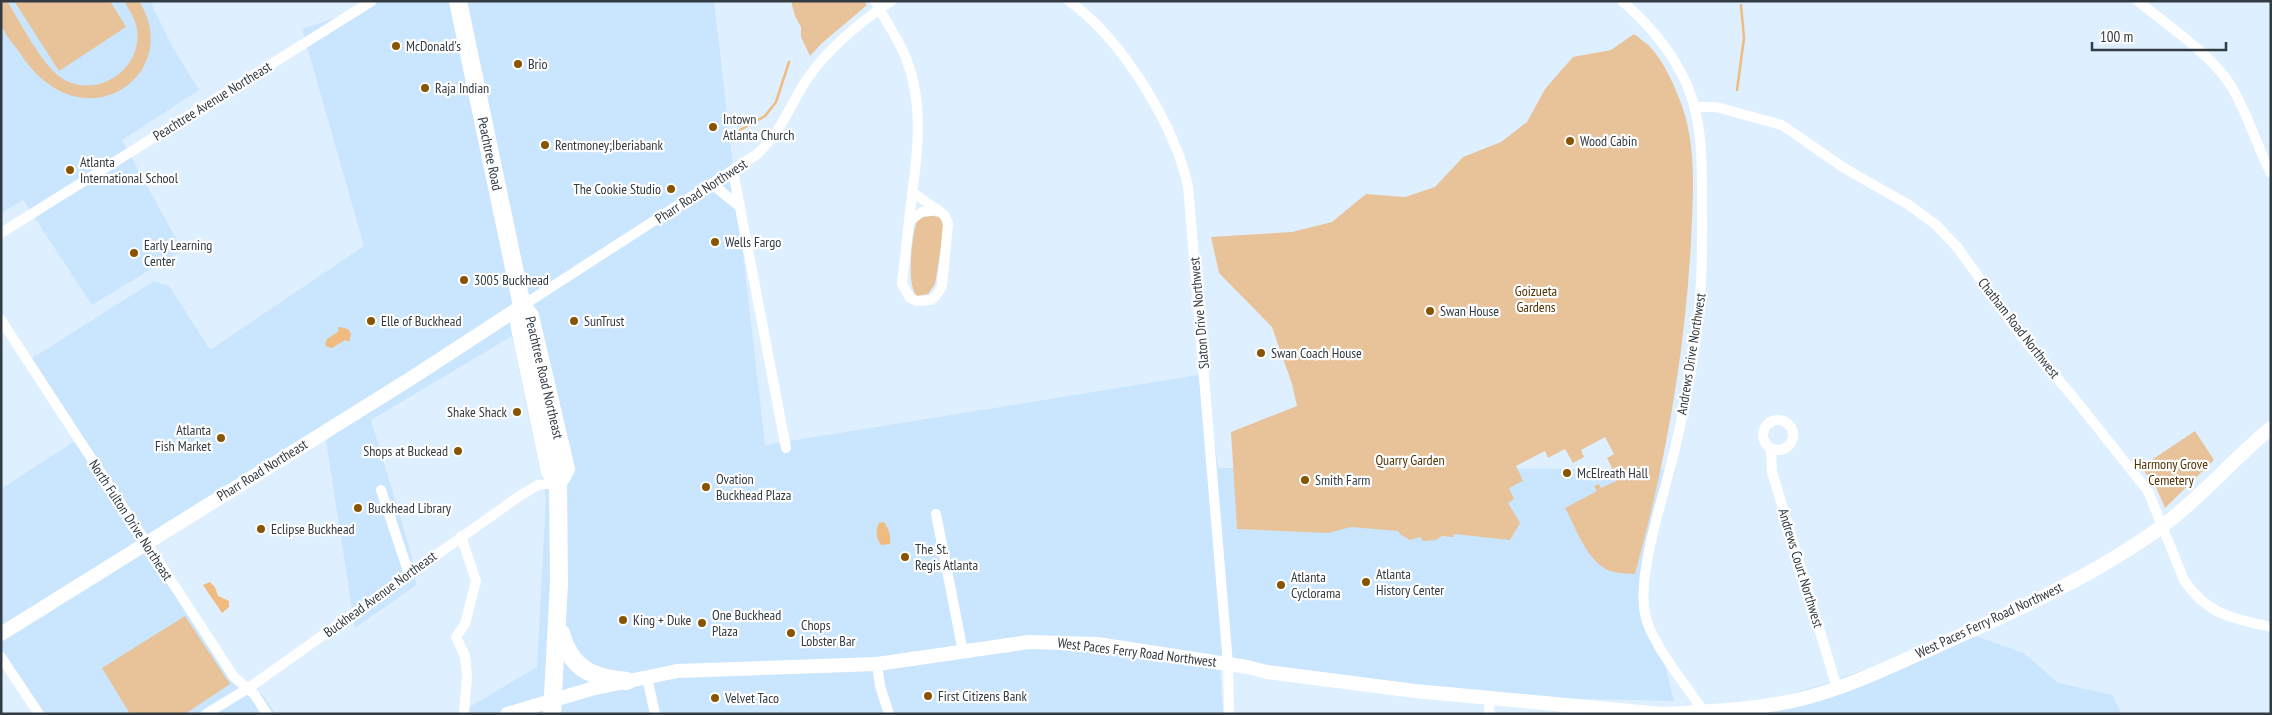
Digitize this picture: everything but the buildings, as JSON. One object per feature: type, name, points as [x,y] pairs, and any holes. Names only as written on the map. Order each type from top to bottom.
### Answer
[{"type":"highway","name":"Peachtree Road","points":[[458,1],[522,306]]},
{"type":"highway","name":"Peachtree Road Northeast","points":[[522,306],[530,316],[566,469],[558,483],[558,622],[553,707]]},
{"type":"highway","points":[[558,622],[567,651],[578,665],[604,678],[627,681]]},
{"type":"highway","points":[[540,714],[553,707]]},
{"type":"main road","name":"Pharr Road Northeast","points":[[1,634],[410,379],[522,306]]},
{"type":"main road","name":"West Paces Ferry Road Northwest","points":[[507,714],[553,707],[627,681],[677,671],[877,664],[1029,642],[1074,642],[1343,683],[1490,699],[1662,714],[1757,707],[1805,698],[1837,688],[1914,656],[2014,610],[2101,565],[2163,525],[2271,428]]},
{"type":"street","name":"Peachtree Avenue Northeast","points":[[1,233],[372,1]]},
{"type":"street","name":"Pharr Road Northwest","points":[[522,306],[756,155],[779,130],[805,83],[824,57],[877,5],[891,1]]},
{"type":"street","name":"Slaton Drive Northwest","points":[[1070,1],[1102,30],[1133,71],[1165,123],[1183,165],[1190,204],[1228,664],[1229,714]]},
{"type":"street","name":"Andrews Drive Northwest","points":[[1622,1],[1652,29],[1666,48],[1687,86],[1700,133],[1702,244],[1699,312],[1683,411],[1648,557],[1643,595],[1645,614],[1651,632],[1703,711]]},
{"type":"street","points":[[2138,1],[2207,58],[2230,84],[2239,99],[2271,173]]},
{"type":"street","points":[[877,5],[905,58],[916,96],[918,133],[902,284],[910,298],[917,301],[925,301],[936,297],[942,287],[948,224],[945,216],[912,192]]},
{"type":"street","name":"Chatham Road Northwest","points":[[1694,107],[1716,107],[1782,125],[1844,168],[1909,205],[1936,225],[1957,248],[2022,337],[2148,491],[2184,580],[2203,603],[2227,616],[2271,627]]},
{"type":"street","points":[[733,171],[786,448]]},
{"type":"street","points":[[712,184],[740,206]]},
{"type":"street","points":[[909,221],[922,212],[938,210]]},
{"type":"street","name":"North Fulton Drive Northeast","points":[[1,320],[234,678],[256,697],[267,714]]},
{"type":"street","name":"Andrews Court Northwest","points":[[1771,448],[1772,472],[1837,688]]},
{"type":"street","name":"Buckhead Avenue Northeast","points":[[206,714],[247,689],[531,488],[558,483]]},
{"type":"street","points":[[381,490],[409,574]]},
{"type":"street","points":[[936,514],[963,652]]},
{"type":"street","points":[[461,536],[476,581],[465,624],[456,637],[465,656],[467,676],[464,714]]},
{"type":"street","points":[[1,656],[39,714]]},
{"type":"street","points":[[877,664],[880,686],[889,714]]},
{"type":"street","points":[[647,677],[654,714]]},
{"type":"street","points":[[1489,714],[1490,699]]},
{"type":"shaded area","name":"Atlanta International School","points":[[1,1],[150,1],[172,46],[199,90],[122,140],[182,250],[92,305],[23,200],[1,213]]},
{"type":"shaded area","points":[[369,1],[714,1],[765,445],[1205,374],[1218,468],[1676,469],[1643,575],[1649,631],[1660,646],[1674,701],[1499,697],[1220,665],[1223,714],[458,714],[537,667],[546,499],[512,336],[371,420],[411,553],[416,585],[355,628],[325,434],[149,539],[247,688],[262,694],[276,714],[41,714],[1,650],[1,489],[81,437],[31,359],[154,281],[170,287],[210,350],[364,246],[302,29],[370,6]]},
{"type":"shaded area","points":[[338,328],[348,329],[351,334],[349,342],[345,340],[332,348],[327,347],[325,344],[327,339],[339,331]]},
{"type":"shaded area","points":[[884,522],[889,531],[890,544],[881,545],[877,536],[877,530],[879,523]]},
{"type":"shaded area","points":[[210,582],[215,587],[218,596],[229,601],[229,607],[222,613],[203,585]]},
{"type":"shaded area","points":[[1968,633],[2025,654],[2058,683],[2112,695],[2122,714],[1711,714],[1756,705],[1827,683]]},
{"type":"green space","points":[[1,1],[7,1],[31,42],[53,71],[73,84],[87,86],[114,78],[132,58],[137,44],[137,29],[124,1],[139,1],[150,28],[149,54],[138,75],[120,90],[97,98],[71,95],[45,81],[9,39],[1,24]]},
{"type":"green space","points":[[14,1],[110,1],[126,27],[59,71]]},
{"type":"green space","points":[[791,1],[864,1],[867,5],[821,44],[810,56],[801,37],[801,27],[795,16]]},
{"type":"green space","name":"Goizueta Gardens","points":[[1634,34],[1657,55],[1673,84],[1687,122],[1693,173],[1688,284],[1679,368],[1656,492],[1635,574],[1611,571],[1597,563],[1581,540],[1565,508],[1597,491],[1594,486],[1599,484],[1601,488],[1618,480],[1607,458],[1614,454],[1605,437],[1581,450],[1584,457],[1573,463],[1565,449],[1548,458],[1545,451],[1516,466],[1523,481],[1509,488],[1514,499],[1508,503],[1520,523],[1510,540],[1454,534],[1453,537],[1442,536],[1436,540],[1423,541],[1420,537],[1410,540],[1398,531],[1351,527],[1328,533],[1237,529],[1231,432],[1297,406],[1292,384],[1272,327],[1219,273],[1211,237],[1292,232],[1332,222],[1366,194],[1405,197],[1435,187],[1463,157],[1501,142],[1527,122],[1545,89],[1573,57],[1611,50]]},
{"type":"green space","points":[[924,215],[939,217],[943,222],[944,229],[935,284],[928,294],[917,296],[912,283],[912,250],[914,231],[919,219]]},
{"type":"green space","name":"Harmony Grove Cemetery","points":[[2195,431],[2214,460],[2165,508],[2156,487],[2141,467]]},
{"type":"green space","points":[[185,616],[230,684],[185,714],[130,714],[102,668]]},
{"type":"waterway","points":[[1737,90],[1744,38],[1741,5]]},
{"type":"waterway","points":[[740,130],[765,116],[776,102],[789,62]]},
{"type":"place","name":"McDonald's","points":[[396,46]]},
{"type":"place","name":"Brio","points":[[518,64]]},
{"type":"place","name":"Raja Indian","points":[[425,88]]},
{"type":"place","name":"Intown Atlanta Church","points":[[713,127]]},
{"type":"place","name":"Wood Cabin","points":[[1570,141]]},
{"type":"place","name":"Rentmoney;Iberiabank","points":[[545,145]]},
{"type":"place","name":"Atlanta International School","points":[[70,170]]},
{"type":"place","name":"The Cookie Studio","points":[[671,189]]},
{"type":"place","name":"Wells Fargo","points":[[715,242]]},
{"type":"place","name":"Early Learning Center","points":[[134,253]]},
{"type":"place","name":"3005 Buckhead","points":[[464,280]]},
{"type":"place","name":"Swan House","points":[[1430,311]]},
{"type":"place","name":"Elle of Buckhead","points":[[371,321]]},
{"type":"place","name":"SunTrust","points":[[574,321]]},
{"type":"place","name":"Swan Coach House","points":[[1261,353]]},
{"type":"place","name":"Shake Shack","points":[[517,412]]},
{"type":"place","name":"Atlanta Fish Market","points":[[221,438]]},
{"type":"place","name":"Shops at Buckead","points":[[458,451]]},
{"type":"place","name":"McElreath Hall","points":[[1567,473]]},
{"type":"place","name":"Smith Farm","points":[[1305,480]]},
{"type":"place","name":"Ovation Buckhead Plaza","points":[[706,487]]},
{"type":"place","name":"Buckhead Library","points":[[358,508]]},
{"type":"place","name":"Eclipse Buckhead","points":[[261,529]]},
{"type":"place","name":"The St. Regis Atlanta","points":[[905,557]]},
{"type":"place","name":"Atlanta History Center","points":[[1366,582]]},
{"type":"place","name":"Atlanta Cyclorama","points":[[1281,585]]},
{"type":"place","name":"King + Duke","points":[[623,620]]},
{"type":"place","name":"One Buckhead Plaza","points":[[702,623]]},
{"type":"place","name":"Chops Lobster Bar","points":[[791,633]]},
{"type":"place","name":"First Citizens Bank","points":[[928,696]]},
{"type":"place","name":"Velvet Taco","points":[[715,698]]},
{"type":"park label","name":"Quarry Garden","points":[[1410,460]]}]
